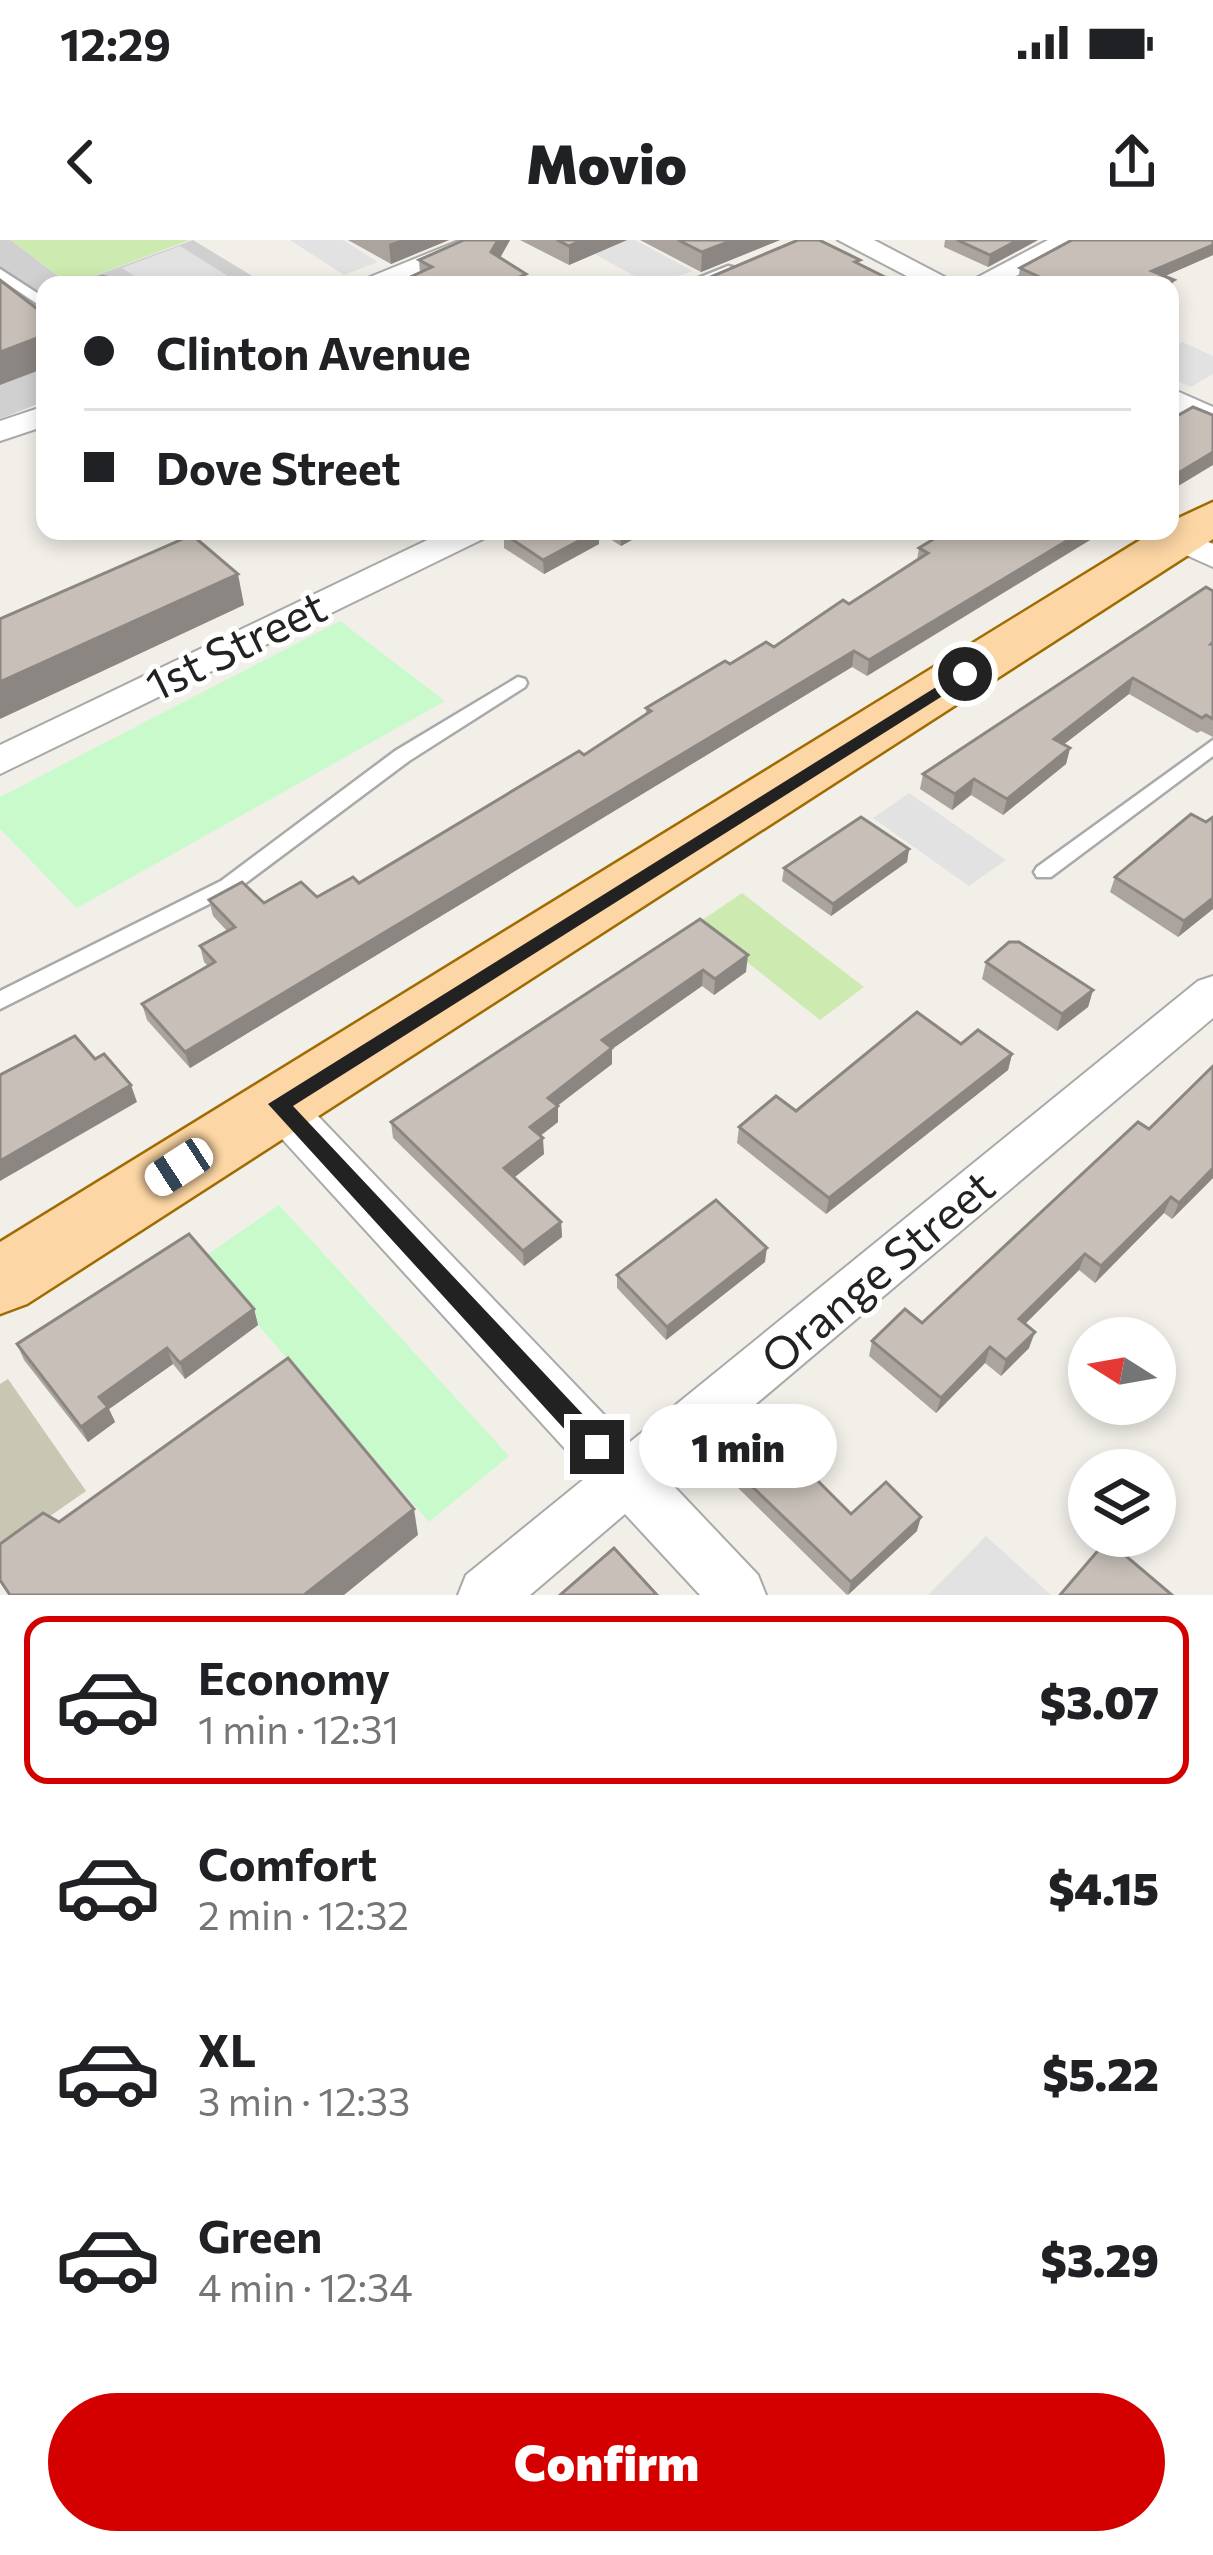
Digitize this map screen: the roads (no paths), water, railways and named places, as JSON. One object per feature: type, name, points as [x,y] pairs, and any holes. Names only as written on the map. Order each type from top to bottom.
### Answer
[{"type":"main road","points":[[0,1281],[278,1104],[1201,538]]},
{"type":"street","points":[[397,276],[485,240]]},
{"type":"street","points":[[852,240],[927,276]]},
{"type":"street","points":[[995,276],[1069,240]]},
{"type":"street","points":[[1179,402],[1213,419]]},
{"type":"street","points":[[0,432],[36,418]]},
{"type":"street","name":"1st Street","points":[[0,761],[454,540]]},
{"type":"street","name":"Orange Street","points":[[486,1595],[1213,993]]},
{"type":"street","points":[[278,1104],[738,1595]]},
{"type":"lane","points":[[712,276],[758,259]]},
{"type":"lane","points":[[0,273],[36,298]]},
{"type":"lane","points":[[0,1001],[228,886],[402,756],[518,683]]},
{"type":"lane","points":[[1044,872],[1213,746]]}]
